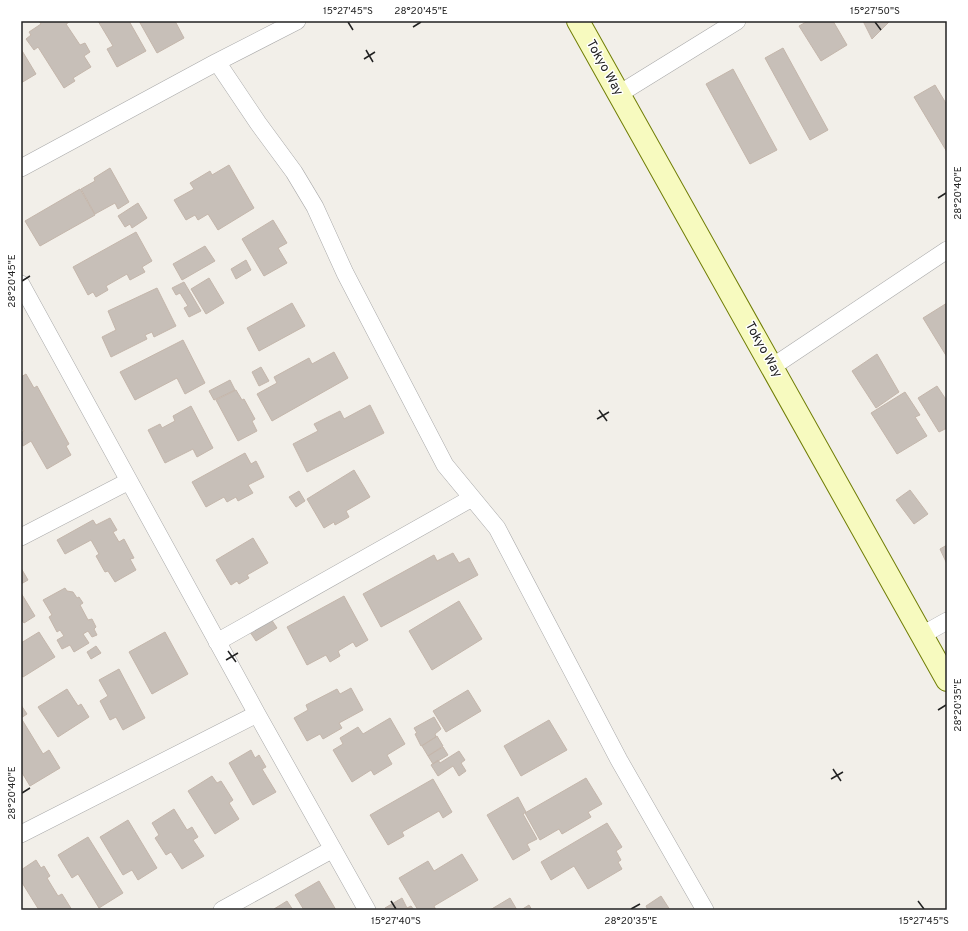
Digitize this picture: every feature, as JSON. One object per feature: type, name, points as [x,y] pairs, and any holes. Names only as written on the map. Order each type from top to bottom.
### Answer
[{"type":"main road","name":"Tokyo Way","points":[[578,21],[947,680]]},
{"type":"street","points":[[21,168],[217,62],[297,21]]},
{"type":"street","points":[[619,94],[737,21]]},
{"type":"street","points":[[217,62],[258,124],[294,172],[315,207],[345,273],[445,465],[497,528],[619,760],[705,910]]},
{"type":"street","points":[[772,367],[947,250]]},
{"type":"street","points":[[21,284],[257,714],[367,910]]},
{"type":"street","points":[[21,537],[129,482]]},
{"type":"street","points":[[218,642],[472,498]]},
{"type":"street","points":[[922,635],[947,621]]},
{"type":"street","points":[[21,834],[257,714]]},
{"type":"street","points":[[222,910],[333,848]]},
{"type":"building","points":[[39,21],[71,21],[66,24],[80,45],[85,43],[90,52],[84,56],[91,67],[73,78],[75,81],[64,88],[38,47],[34,50],[26,39],[31,35],[29,32],[41,24]]},
{"type":"building","points":[[98,21],[129,21],[146,51],[117,67],[107,49],[113,46]]},
{"type":"building","points":[[139,21],[175,21],[184,38],[157,53]]},
{"type":"building","points":[[808,21],[833,21],[847,45],[821,61],[799,26]]},
{"type":"building","points":[[863,21],[890,21],[872,39]]},
{"type":"building","points":[[783,48],[828,130],[810,140],[765,58]]},
{"type":"building","points":[[21,49],[36,74],[21,83]]},
{"type":"building","points":[[733,69],[777,150],[750,164],[706,84]]},
{"type":"building","points":[[935,85],[947,105],[947,152],[914,97]]},
{"type":"building","points":[[229,165],[254,208],[218,230],[208,214],[198,220],[195,215],[186,220],[174,200],[194,189],[190,183],[210,171],[212,175]]},
{"type":"building","points":[[110,168],[129,202],[118,209],[115,203],[95,214],[81,189],[95,181],[94,178]]},
{"type":"building","points":[[80,189],[95,215],[40,246],[25,221]]},
{"type":"building","points":[[138,203],[147,218],[132,228],[130,224],[125,227],[118,216]]},
{"type":"building","points":[[273,220],[287,243],[278,248],[287,263],[264,276],[242,239]]},
{"type":"building","points":[[136,232],[152,261],[142,267],[145,272],[130,280],[127,274],[106,286],[108,290],[96,297],[93,292],[88,295],[73,267]]},
{"type":"building","points":[[205,246],[215,261],[182,280],[173,264]]},
{"type":"building","points":[[246,260],[251,270],[236,279],[231,269]]},
{"type":"building","points":[[209,278],[224,303],[206,314],[191,289]]},
{"type":"building","points":[[184,282],[201,311],[189,317],[184,308],[188,306],[180,293],[176,295],[172,288]]},
{"type":"building","points":[[157,288],[176,326],[154,337],[152,332],[145,335],[147,339],[111,357],[102,337],[116,330],[108,311]]},
{"type":"building","points":[[292,303],[305,326],[259,351],[247,328]]},
{"type":"building","points":[[947,303],[947,357],[923,318]]},
{"type":"building","points":[[183,340],[205,383],[185,394],[177,378],[135,400],[120,372]]},
{"type":"building","points":[[334,352],[348,378],[272,421],[257,394],[277,383],[274,377],[309,358],[312,364]]},
{"type":"building","points":[[877,354],[899,392],[876,408],[852,371]]},
{"type":"building","points":[[261,367],[269,381],[259,386],[252,372]]},
{"type":"building","points":[[26,374],[34,388],[37,386],[69,444],[66,446],[71,455],[47,469],[31,441],[23,446],[21,443],[21,433],[24,431],[21,427],[21,377]]},
{"type":"building","points":[[230,380],[235,390],[214,400],[209,391]]},
{"type":"building","points":[[937,386],[947,401],[947,428],[939,432],[918,398]]},
{"type":"building","points":[[236,390],[242,400],[244,399],[255,419],[252,421],[257,431],[238,441],[216,400]]},
{"type":"building","points":[[905,392],[920,415],[915,417],[927,436],[897,454],[871,413]]},
{"type":"building","points":[[370,405],[384,433],[307,472],[293,444],[318,431],[314,424],[340,411],[344,419]]},
{"type":"building","points":[[191,406],[213,448],[197,457],[193,449],[165,463],[148,430],[160,424],[162,428],[175,421],[173,416]]},
{"type":"building","points":[[245,453],[251,464],[256,461],[264,477],[248,485],[253,493],[238,501],[236,497],[227,502],[224,497],[206,507],[192,482]]},
{"type":"building","points":[[354,470],[370,497],[346,511],[349,517],[335,525],[334,522],[324,528],[307,499]]},
{"type":"building","points":[[910,490],[928,514],[914,524],[896,500]]},
{"type":"building","points":[[299,491],[305,501],[296,507],[289,497]]},
{"type":"building","points":[[110,518],[117,530],[113,532],[119,542],[124,539],[134,558],[130,559],[136,570],[115,582],[108,571],[105,572],[96,556],[99,554],[91,540],[65,554],[57,540],[93,520],[96,525]]},
{"type":"building","points":[[253,538],[268,563],[247,575],[249,578],[239,584],[237,581],[231,585],[216,560]]},
{"type":"building","points":[[947,545],[947,564],[940,549]]},
{"type":"building","points":[[453,553],[459,563],[469,558],[478,575],[381,627],[363,594],[434,555],[437,561]]},
{"type":"building","points":[[21,568],[28,580],[21,584]]},
{"type":"building","points":[[65,588],[67,591],[73,592],[77,598],[79,597],[83,603],[80,605],[88,620],[92,619],[96,627],[94,629],[97,635],[92,637],[88,631],[83,634],[89,643],[74,652],[70,645],[62,649],[57,640],[64,636],[60,630],[57,632],[49,617],[52,615],[43,600]]},
{"type":"building","points":[[21,593],[35,616],[24,623],[21,619]]},
{"type":"building","points":[[344,596],[368,640],[356,647],[353,642],[338,651],[340,656],[330,662],[326,655],[307,665],[287,627]]},
{"type":"building","points":[[459,601],[482,639],[432,670],[409,631]]},
{"type":"building","points":[[271,619],[277,628],[256,641],[250,632]]},
{"type":"building","points":[[39,632],[55,657],[23,677],[21,675],[21,643]]},
{"type":"building","points":[[165,632],[188,674],[152,694],[129,652]]},
{"type":"building","points":[[96,646],[101,653],[91,659],[87,652]]},
{"type":"building","points":[[119,669],[145,718],[123,730],[116,717],[110,720],[100,701],[108,696],[99,680]]},
{"type":"building","points":[[351,688],[363,710],[339,723],[342,728],[323,739],[320,734],[307,741],[294,718],[308,710],[306,705],[337,689],[340,694]]},
{"type":"building","points":[[67,689],[78,706],[81,704],[89,717],[58,737],[38,707]]},
{"type":"building","points":[[468,690],[481,711],[446,732],[433,711]]},
{"type":"building","points":[[21,705],[27,714],[21,718]]},
{"type":"building","points":[[434,717],[441,729],[435,734],[436,737],[421,746],[415,734],[417,733],[414,728]]},
{"type":"building","points":[[21,718],[43,754],[49,750],[60,768],[30,786],[21,771]]},
{"type":"building","points":[[390,718],[405,744],[387,755],[392,764],[374,775],[371,770],[352,782],[333,750],[343,744],[340,738],[358,727],[363,734]]},
{"type":"building","points":[[549,720],[567,750],[521,776],[504,746]]},
{"type":"building","points":[[437,736],[443,746],[428,756],[422,746]]},
{"type":"building","points":[[443,747],[448,755],[433,764],[428,756]]},
{"type":"building","points":[[251,750],[255,758],[259,755],[266,767],[262,769],[276,792],[253,805],[229,763]]},
{"type":"building","points":[[459,751],[465,760],[461,763],[466,771],[459,776],[453,766],[438,776],[431,765],[438,760],[440,763]]},
{"type":"building","points":[[212,776],[217,783],[221,781],[233,800],[229,803],[239,819],[215,834],[188,791]]},
{"type":"building","points":[[586,778],[602,804],[588,812],[591,817],[562,834],[559,829],[540,840],[525,813]]},
{"type":"building","points":[[433,779],[452,812],[443,818],[439,811],[402,832],[404,836],[388,845],[370,815]]},
{"type":"building","points":[[518,797],[526,812],[523,814],[537,839],[527,844],[530,850],[513,860],[487,815]]},
{"type":"building","points":[[174,809],[187,830],[192,827],[198,837],[193,840],[204,856],[182,869],[171,852],[166,855],[155,838],[159,835],[152,823]]},
{"type":"building","points":[[128,820],[157,868],[138,880],[132,870],[123,875],[100,837]]},
{"type":"building","points":[[607,823],[622,847],[616,851],[621,860],[618,862],[622,869],[588,889],[574,866],[551,880],[541,862]]},
{"type":"building","points":[[88,837],[123,893],[99,908],[78,874],[72,878],[58,855]]},
{"type":"building","points":[[462,854],[478,880],[434,906],[436,910],[418,910],[399,878],[428,861],[434,871]]},
{"type":"building","points":[[36,860],[41,868],[44,866],[50,876],[47,878],[58,896],[62,894],[72,910],[39,910],[21,881],[21,870]]},
{"type":"building","points":[[319,881],[336,910],[304,910],[295,895]]},
{"type":"building","points":[[661,896],[670,910],[648,910],[646,906]]},
{"type":"building","points":[[402,898],[407,908],[411,906],[414,910],[386,910],[385,908]]},
{"type":"building","points":[[510,898],[517,910],[490,910]]},
{"type":"building","points":[[287,901],[293,910],[274,909]]},
{"type":"building","points":[[529,905],[532,910],[521,910]]}]
